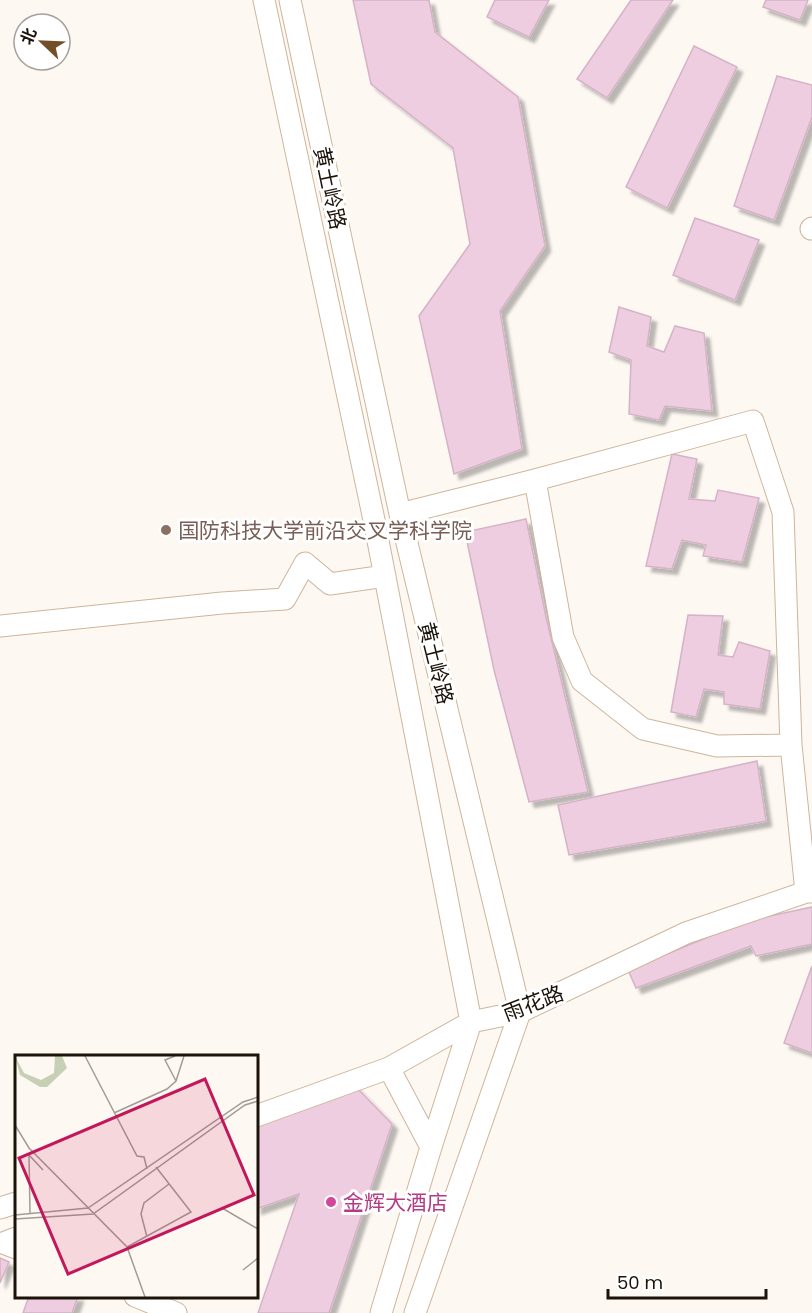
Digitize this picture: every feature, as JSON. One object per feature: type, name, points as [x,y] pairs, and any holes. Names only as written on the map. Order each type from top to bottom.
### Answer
[{"type":"street","name":"黄土岭路","points":[[264,0],[385,576],[471,1023],[430,1148],[381,1313]]},
{"type":"street","name":"黄土岭路","points":[[290,0],[400,514],[520,1012]]},
{"type":"street","points":[[400,514],[753,421],[783,512],[791,745],[809,892]]},
{"type":"street","points":[[535,480],[563,637],[582,681],[642,729],[717,746],[791,745]]},
{"type":"street","points":[[0,626],[222,603],[285,599],[305,562],[330,584],[385,576]]},
{"type":"street","name":"雨花路","points":[[258,1115],[389,1068],[471,1023],[520,1012],[686,933],[809,892]]},
{"type":"street","points":[[415,1313],[520,1012]]},
{"type":"street","points":[[389,1068],[430,1148]]},
{"type":"street","points":[[0,1208],[15,1203]]},
{"type":"street","points":[[15,1238],[3,1243],[15,1248]]},
{"type":"street","points":[[140,1298],[176,1313]]},
{"type":"building","points":[[353,0],[429,0],[435,32],[518,97],[545,246],[500,311],[522,449],[454,474],[419,316],[470,244],[453,148],[371,84]]},
{"type":"building","points":[[495,0],[549,0],[529,37],[487,17]]},
{"type":"building","points":[[631,0],[673,0],[607,98],[577,79]]},
{"type":"building","points":[[766,0],[808,0],[800,20],[763,7]]},
{"type":"building","points":[[694,46],[737,67],[667,208],[626,187]]},
{"type":"building","points":[[777,76],[812,85],[812,117],[774,220],[734,206]]},
{"type":"building","points":[[695,218],[759,240],[735,300],[673,275]]},
{"type":"building","points":[[619,307],[651,317],[647,346],[664,352],[675,326],[704,333],[712,411],[665,406],[659,420],[629,414],[631,360],[609,352]]},
{"type":"building","points":[[672,454],[697,459],[689,499],[715,501],[718,490],[759,498],[742,562],[703,556],[706,545],[682,540],[672,569],[646,566]]},
{"type":"building","points":[[526,519],[546,617],[588,792],[529,802],[494,670],[465,532]]},
{"type":"building","points":[[688,615],[723,616],[718,655],[733,657],[739,642],[770,651],[760,709],[724,704],[724,692],[704,689],[696,717],[671,712]]},
{"type":"building","points":[[757,761],[766,821],[569,855],[558,805]]},
{"type":"building","points":[[812,907],[812,944],[756,956],[751,946],[636,988],[628,970],[747,921]]},
{"type":"building","points":[[812,966],[812,1053],[784,1043]]},
{"type":"building","name":"金辉大酒店","points":[[354,1085],[392,1124],[329,1313],[258,1313],[299,1194],[258,1208],[258,1121]]},
{"type":"building","points":[[0,1258],[9,1262],[0,1283]]},
{"type":"building","points":[[28,1298],[77,1298],[72,1313],[23,1313]]},
{"type":"place","name":"国防科技大学前沿交叉学科学院","points":[[166,530]]},
{"type":"place","name":"金辉大酒店","points":[[331,1202]]}]
